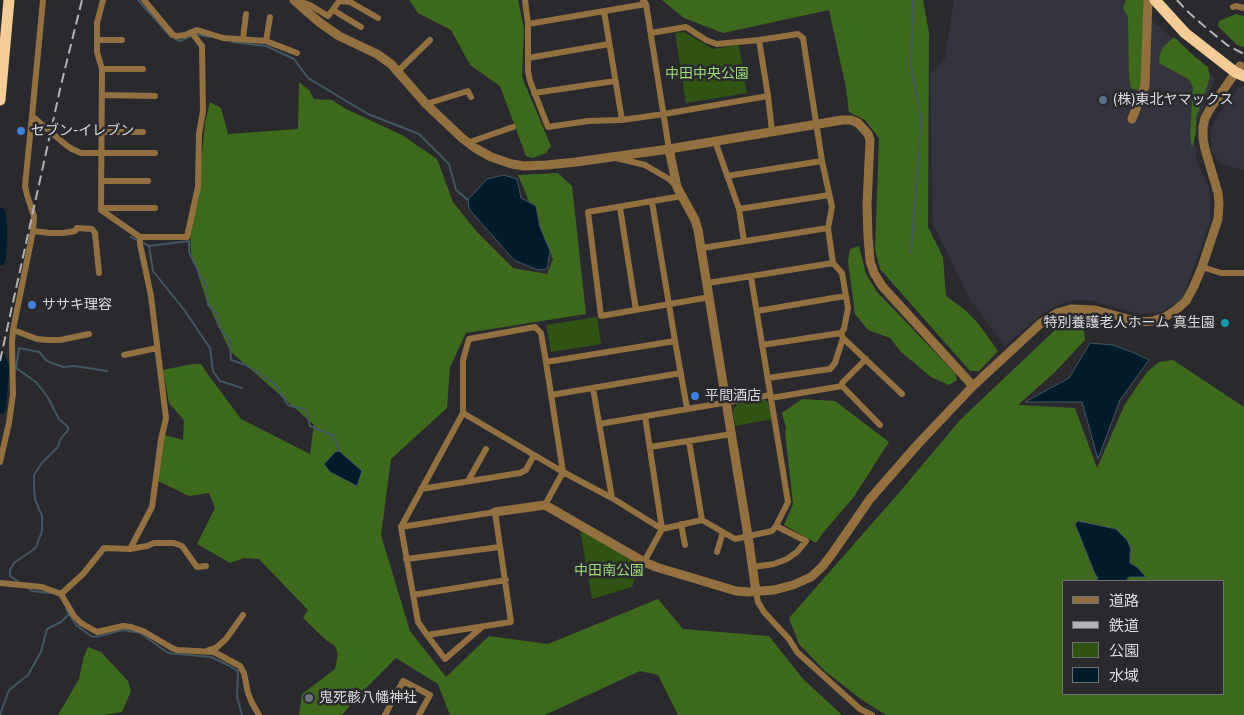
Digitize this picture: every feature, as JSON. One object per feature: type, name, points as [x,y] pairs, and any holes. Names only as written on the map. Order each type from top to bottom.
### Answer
[{"type":"highway","points":[[0,100],[8,0]]},
{"type":"highway","points":[[1155,0],[1184,33],[1241,71]]},
{"type":"highway","points":[[1163,0],[1186,25],[1241,71]]},
{"type":"street","points":[[0,462],[13,394],[13,330],[33,231],[34,216],[25,186],[43,0]]},
{"type":"street","points":[[103,0],[97,23],[97,52],[102,69],[101,210],[140,237],[187,237],[198,187],[199,134],[203,111],[202,46],[192,33]]},
{"type":"street","points":[[144,0],[174,35],[192,33],[197,30],[223,38],[266,41],[297,53]]},
{"type":"street","points":[[294,0],[310,5],[328,16],[336,3]]},
{"type":"street","points":[[294,0],[319,22],[339,36],[377,54],[391,64],[426,104],[467,143],[490,157],[512,164],[524,166],[547,165],[610,158],[842,120],[851,120],[858,123],[868,134],[870,140],[867,205],[870,261],[874,273],[882,286],[973,386]]},
{"type":"street","points":[[525,0],[528,24],[528,71],[534,93],[548,127],[588,121],[622,120],[768,96]]},
{"type":"street","points":[[1132,119],[1145,86],[1148,0]]},
{"type":"street","points":[[336,3],[350,2],[378,18]]},
{"type":"street","points":[[528,24],[644,2],[677,187]]},
{"type":"street","points":[[336,3],[360,27]]},
{"type":"street","points":[[1233,8],[1236,6],[1244,8]]},
{"type":"street","points":[[604,11],[622,120]]},
{"type":"street","points":[[243,40],[246,14]]},
{"type":"street","points":[[266,41],[270,17]]},
{"type":"street","points":[[651,33],[686,27],[706,40],[717,44],[798,34],[802,38],[822,161],[832,207],[828,228],[834,263],[842,273],[848,308],[835,363],[830,368],[768,378]]},
{"type":"street","points":[[97,40],[122,40]]},
{"type":"street","points":[[397,72],[430,40]]},
{"type":"street","points":[[759,40],[772,131]]},
{"type":"street","points":[[528,58],[609,44]]},
{"type":"street","points":[[102,69],[142,68]]},
{"type":"street","points":[[401,527],[546,505],[656,568],[730,589],[756,592],[794,585],[811,577],[822,567],[870,499],[918,444],[973,386],[1041,323],[1057,313],[1071,309],[1095,310],[1139,322],[1152,321],[1176,310],[1186,301],[1202,266],[1218,219],[1219,203],[1205,149],[1203,127],[1208,114],[1241,71]]},
{"type":"street","points":[[534,93],[615,80]]},
{"type":"street","points":[[426,104],[468,91],[471,97]]},
{"type":"street","points":[[102,95],[155,96]]},
{"type":"street","points":[[32,116],[72,149],[81,152],[155,153]]},
{"type":"street","points":[[467,143],[513,127]]},
{"type":"street","points":[[102,132],[143,132]]},
{"type":"street","points":[[715,141],[739,209],[744,241]]},
{"type":"street","points":[[610,158],[623,159],[645,165],[669,179],[677,187],[696,220],[708,283],[758,602],[764,612],[790,639],[797,652],[860,709],[872,715]]},
{"type":"street","points":[[727,176],[822,161]]},
{"type":"street","points":[[101,181],[148,181]]},
{"type":"street","points":[[739,209],[829,195]]},
{"type":"street","points":[[682,196],[588,212],[601,316],[710,297]]},
{"type":"street","points":[[652,202],[688,408]]},
{"type":"street","points":[[101,208],[155,208]]},
{"type":"street","points":[[620,208],[636,310]]},
{"type":"street","points":[[33,231],[63,233],[75,231],[78,228],[92,229],[95,232],[99,274]]},
{"type":"street","points":[[702,248],[828,228]]},
{"type":"street","points":[[130,549],[152,507],[161,440],[166,418],[150,296],[140,237]]},
{"type":"street","points":[[708,283],[834,263]]},
{"type":"street","points":[[1202,266],[1221,273],[1244,274]]},
{"type":"street","points":[[463,413],[563,472],[612,498],[662,529],[702,520],[735,539],[772,531],[788,502],[751,277]]},
{"type":"street","points":[[757,311],[846,296]]},
{"type":"street","points":[[482,627],[445,659],[418,622],[401,527],[463,413],[463,360],[469,339],[535,327],[541,333],[563,472],[546,505]]},
{"type":"street","points":[[13,330],[37,339],[48,340],[60,340],[89,334]]},
{"type":"street","points":[[762,345],[842,335]]},
{"type":"street","points":[[842,335],[902,394]]},
{"type":"street","points":[[546,362],[675,341]]},
{"type":"street","points":[[124,355],[157,348]]},
{"type":"street","points":[[842,386],[842,383],[866,359]]},
{"type":"street","points":[[551,395],[681,373]]},
{"type":"street","points":[[599,424],[726,402],[842,386]]},
{"type":"street","points":[[842,386],[880,424]]},
{"type":"street","points":[[593,388],[612,498]]},
{"type":"street","points":[[644,562],[662,529],[645,416]]},
{"type":"street","points":[[650,447],[732,434]]},
{"type":"street","points":[[690,441],[702,520]]},
{"type":"street","points":[[468,481],[486,449]]},
{"type":"street","points":[[421,489],[520,473],[526,470],[534,455]]},
{"type":"street","points":[[427,635],[511,622],[495,512]]},
{"type":"street","points":[[681,524],[685,545]]},
{"type":"street","points":[[753,567],[774,564],[787,559],[797,552],[806,541],[776,526]]},
{"type":"street","points":[[717,552],[722,532]]},
{"type":"street","points":[[61,594],[83,574],[104,548],[130,549],[154,543],[174,543],[182,546],[197,567],[206,566]]},
{"type":"street","points":[[406,559],[500,547]]},
{"type":"street","points":[[413,595],[506,580]]},
{"type":"street","points":[[0,583],[42,587],[61,594],[74,616],[81,623],[96,632],[123,626],[131,627],[143,631],[177,650],[208,650],[216,648],[226,639],[243,615]]},
{"type":"street","points":[[208,650],[240,666],[244,673],[248,693],[259,715]]},
{"type":"street","points":[[385,715],[403,681],[430,695],[419,715]]},
{"type":"shaded area","points":[[954,0],[1123,0],[1160,27],[1215,78],[1194,132],[1197,163],[1209,187],[1211,219],[1182,300],[1162,312],[1139,314],[1090,300],[1067,301],[1043,313],[1005,346],[970,299],[933,224],[930,73],[945,59]]},
{"type":"shaded area","points":[[1241,86],[1244,86],[1244,170],[1221,164],[1211,151],[1211,133],[1215,120]]},
{"type":"green space","points":[[409,0],[518,0],[524,29],[522,77],[551,146],[546,153],[533,158],[526,156],[500,86],[470,65],[451,30],[418,13]]},
{"type":"green space","points":[[662,0],[923,0],[929,33],[928,227],[943,257],[946,296],[964,309],[977,322],[998,351],[979,371],[970,371],[880,269],[875,249],[879,138],[865,120],[849,112],[846,88],[829,10],[723,33],[684,18]]},
{"type":"green space","points":[[1126,0],[1144,0],[1141,86],[1137,90],[1131,88],[1129,78],[1128,17],[1123,8]]},
{"type":"green space","points":[[1236,14],[1244,16],[1244,47],[1237,45],[1218,26],[1219,21]]},
{"type":"green space","name":"中田中央公園","points":[[684,32],[713,49],[739,45],[747,93],[686,103],[675,33]]},
{"type":"green space","points":[[1174,37],[1208,67],[1210,78],[1196,118],[1196,133],[1192,148],[1190,136],[1193,87],[1188,79],[1159,63],[1163,47]]},
{"type":"green space","points":[[299,82],[309,90],[314,99],[332,100],[346,109],[402,135],[437,159],[453,202],[477,232],[513,268],[547,274],[553,259],[518,175],[558,173],[572,186],[586,314],[466,333],[450,367],[447,408],[391,459],[381,535],[410,631],[446,677],[489,636],[548,644],[658,599],[683,629],[769,636],[803,679],[842,715],[678,715],[658,675],[640,671],[545,715],[450,715],[438,684],[396,658],[342,715],[299,715],[302,694],[335,669],[338,654],[335,646],[303,618],[308,610],[259,559],[244,558],[230,563],[197,544],[215,508],[209,493],[189,496],[156,480],[165,435],[183,440],[184,420],[169,403],[163,370],[192,364],[201,364],[241,419],[310,454],[314,425],[230,351],[207,302],[191,253],[190,230],[198,194],[205,123],[210,102],[221,108],[228,134],[298,129]]},
{"type":"green space","points":[[859,246],[866,274],[877,292],[955,373],[957,380],[949,385],[931,377],[901,352],[890,338],[868,330],[855,314],[848,261],[850,249]]},
{"type":"green space","points":[[597,317],[601,344],[551,352],[546,325]]},
{"type":"green space","points":[[1083,321],[1085,340],[1055,372],[1018,405],[1075,408],[1097,468],[1125,404],[1147,372],[1159,362],[1173,360],[1244,407],[1244,715],[886,715],[862,700],[825,671],[799,644],[789,618],[960,420],[1055,330]]},
{"type":"green space","points":[[763,399],[768,402],[772,419],[735,426],[733,410],[738,403]]},
{"type":"green space","points":[[802,399],[835,401],[889,442],[853,498],[816,543],[784,525],[793,504],[786,427],[782,413]]},
{"type":"green space","name":"中田南公園","points":[[580,530],[640,564],[632,587],[592,599]]},
{"type":"green space","points":[[88,647],[101,652],[128,681],[131,691],[122,712],[104,715],[58,715],[79,679]]},
{"type":"water","points":[[504,175],[517,179],[521,198],[536,206],[540,227],[550,251],[547,269],[538,270],[514,260],[469,209],[468,200],[487,179]]},
{"type":"water","points":[[1090,343],[1113,345],[1149,360],[1120,400],[1098,459],[1082,402],[1025,402],[1069,378]]},
{"type":"water","points":[[339,451],[362,471],[357,486],[330,472],[324,464],[335,452]]},
{"type":"water","points":[[1078,521],[1116,529],[1127,540],[1131,549],[1130,563],[1137,567],[1146,577],[1129,577],[1127,580],[1097,580],[1098,578],[1075,524]]},
{"type":"waterway","points":[[138,0],[171,37]]},
{"type":"waterway","points":[[911,254],[921,120],[911,67],[913,0]]},
{"type":"waterway","points":[[196,34],[210,37]]},
{"type":"waterway","points":[[175,39],[180,41],[191,36]]},
{"type":"waterway","points":[[232,42],[266,46],[294,59],[308,78],[368,114],[419,134],[449,164],[456,190],[468,200]]},
{"type":"waterway","points":[[0,213],[2,229],[0,260]]},
{"type":"waterway","points":[[131,237],[137,240]]},
{"type":"waterway","points":[[149,246],[189,241],[189,252],[207,289],[208,305],[217,314],[219,327],[230,341],[231,360],[246,365],[274,383],[288,405],[306,410],[310,426],[334,436],[339,451]]},
{"type":"waterway","points":[[141,242],[149,246],[153,271],[185,311],[210,348],[213,371],[220,381],[242,388]]},
{"type":"waterway","points":[[16,368],[19,348],[39,352],[47,361],[63,367],[75,366],[107,371]]},
{"type":"waterway","points":[[0,358],[4,367],[0,409]]},
{"type":"waterway","points":[[4,367],[16,368],[36,382],[47,396],[59,419],[68,427],[58,447],[41,464],[34,475],[35,499],[42,516],[42,531],[36,547],[14,563],[10,570],[10,576],[20,583]]},
{"type":"waterway","points":[[28,588],[32,591],[50,593]]},
{"type":"waterway","points":[[66,609],[76,625],[91,636],[95,637],[123,630],[140,633],[168,653],[211,657],[238,671],[237,697],[242,715]]},
{"type":"waterway","points":[[0,715],[9,690],[28,675],[41,652],[47,629],[61,622],[69,614]]},
{"type":"railway","points":[[0,361],[61,85],[82,0]]},
{"type":"railway","points":[[1177,0],[1227,45],[1244,54]]},
{"type":"place","name":"(株)東北ヤマックス","points":[[1103,100]]},
{"type":"place","name":"セブン-イレブン","points":[[21,131]]},
{"type":"place","name":"ササキ理容","points":[[32,305]]},
{"type":"place","name":"特別養護老人ホーム 真生園","points":[[1225,323]]},
{"type":"place","name":"平間酒店","points":[[695,396]]},
{"type":"place","name":"鬼死骸八幡神社","points":[[309,698]]}]
